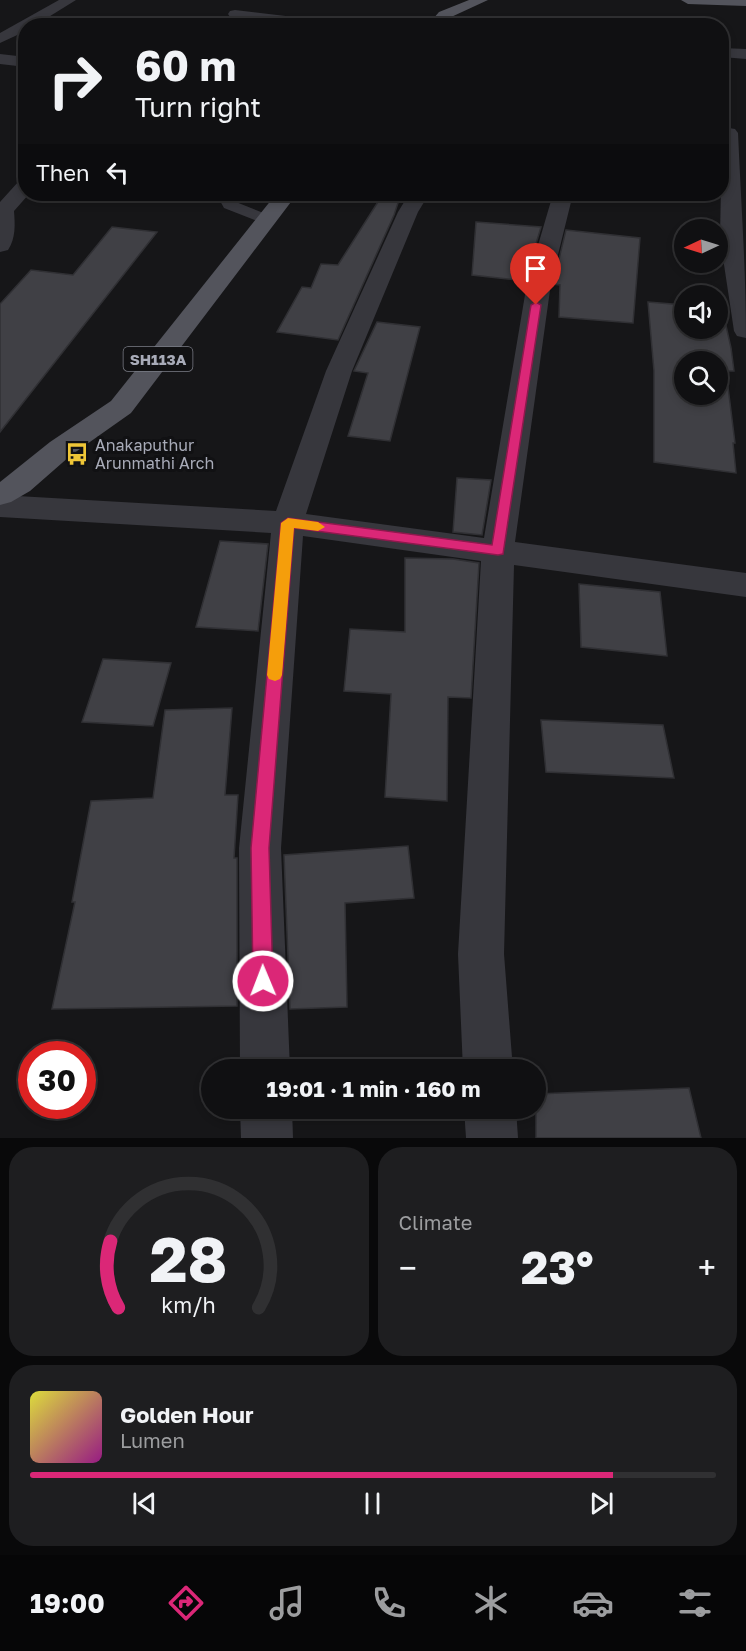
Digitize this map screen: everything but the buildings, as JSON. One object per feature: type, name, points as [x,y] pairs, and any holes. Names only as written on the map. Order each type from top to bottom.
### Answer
[{"type":"main road","points":[[441,18],[481,0]]},
{"type":"main road","points":[[688,0],[746,2]]},
{"type":"main road","name":"SH113A","points":[[0,495],[20,484],[60,449],[121,407],[281,201]]},
{"type":"street","points":[[34,18],[69,0]]},
{"type":"street","points":[[235,14],[269,18]]},
{"type":"street","points":[[4,33],[18,26]]},
{"type":"street","points":[[729,53],[746,54]]},
{"type":"street","points":[[0,59],[18,61]]},
{"type":"street","points":[[732,134],[731,238],[746,331]]},
{"type":"street","points":[[0,245],[5,226],[4,210],[18,193]]},
{"type":"street","points":[[265,1059],[260,848],[288,523],[339,371],[415,201]]},
{"type":"street","points":[[487,1059],[481,954],[498,551],[539,283],[561,201]]},
{"type":"street","points":[[0,506],[288,523],[746,585]]},
{"type":"street","points":[[266,1119],[267,1138]]},
{"type":"street","points":[[491,1119],[492,1138]]},
{"type":"lane","points":[[228,201],[230,205],[265,219]]},
{"type":"slow traffic","points":[[275,675],[288,523],[318,527]]},
{"type":"place","name":"Anakaputhur Arunmathi Arch","points":[[77,454]]},
{"type":"route","points":[[263,981],[260,848],[288,523],[498,551],[536,305]]}]
